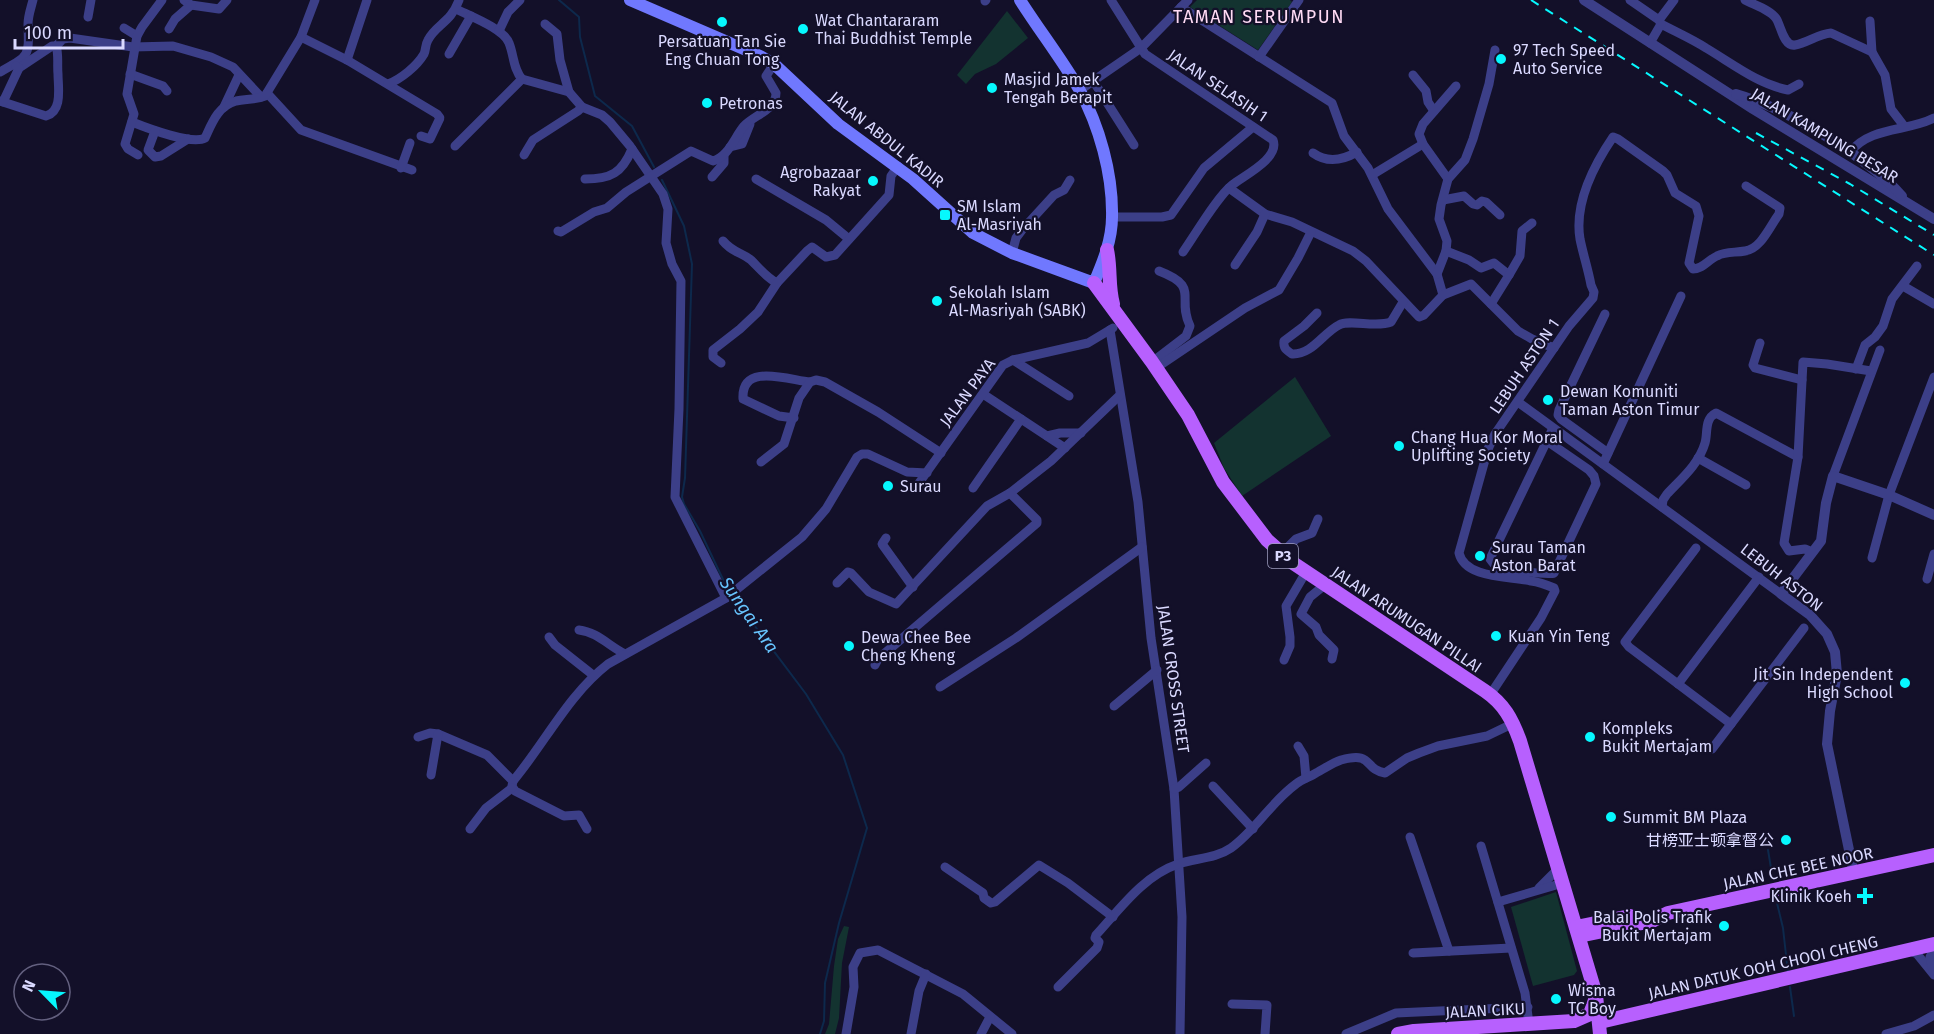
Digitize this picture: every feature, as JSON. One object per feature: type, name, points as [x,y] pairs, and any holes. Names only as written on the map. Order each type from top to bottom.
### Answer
[{"type":"main road","name":"JALAN ABDUL KADIR","points":[[630,0],[774,64],[838,124],[898,166],[973,233],[1012,253],[1094,283]]},
{"type":"main road","points":[[1020,0],[1080,90],[1098,132],[1107,161],[1112,217],[1107,250],[1094,283]]},
{"type":"main road","points":[[1107,250],[1110,265],[1110,296],[1118,315]]},
{"type":"main road","name":"JALAN ARUMUGAN PILLAI","points":[[1094,283],[1188,415],[1223,482],[1251,520],[1281,554],[1490,694],[1508,712],[1514,723],[1596,995],[1598,1030]]},
{"type":"main road","name":"JALAN CHE BEE NOOR","points":[[1578,932],[1652,913],[1668,913],[1934,855]]},
{"type":"main road","name":"JALAN DATUK OOH CHOOI CHENG","points":[[1598,1030],[1908,950],[1934,946]]},
{"type":"main road","points":[[1574,1021],[1590,1014],[1596,995]]},
{"type":"main road","points":[[1574,1021],[1598,1030]]},
{"type":"main road","name":"JALAN CIKU","points":[[1402,1033],[1474,1031],[1574,1021]]},
{"type":"street","points":[[33,0],[28,21],[30,43],[28,51],[17,66],[2,101],[46,116],[50,115],[55,107],[60,86],[56,46]]},
{"type":"street","points":[[88,17],[91,0]]},
{"type":"street","points":[[138,155],[128,149],[125,144],[134,114],[127,94],[130,74],[137,36],[162,0]]},
{"type":"street","points":[[169,28],[188,3],[219,9],[227,0]]},
{"type":"street","points":[[224,107],[236,101],[264,95],[301,37],[315,0]]},
{"type":"street","points":[[348,60],[367,0]]},
{"type":"street","points":[[498,31],[508,12],[520,0]]},
{"type":"street","name":"JALAN SELASIH 1","points":[[1112,0],[1141,48],[1150,58],[1273,140],[1275,148],[1268,159],[1229,188]]},
{"type":"street","points":[[1259,57],[1299,0]]},
{"type":"street","points":[[1630,0],[1660,22],[1743,72],[1773,87],[1788,90],[1799,84]]},
{"type":"street","points":[[1650,43],[1674,0]]},
{"type":"street","points":[[1745,0],[1776,16],[1786,41],[1790,44],[1796,45],[1831,33],[1872,52],[1880,62],[1885,75],[1891,109],[1904,126]]},
{"type":"street","name":"JALAN KAMPUNG BESAR","points":[[1591,2],[1724,91],[1934,219]]},
{"type":"street","points":[[388,84],[400,79],[422,57],[428,39],[448,21],[458,4],[471,16],[506,37],[522,79],[569,92]]},
{"type":"street","points":[[1080,90],[1141,48],[1184,4],[1259,57],[1332,103],[1339,126],[1372,175],[1388,209],[1437,274],[1443,295]]},
{"type":"street","points":[[449,54],[471,16]]},
{"type":"street","points":[[1870,21],[1872,52]]},
{"type":"street","points":[[545,24],[557,34],[562,69],[569,92],[582,106],[602,115],[610,122],[663,194],[668,209],[666,243],[672,264],[681,281],[680,410],[675,497],[729,595]]},
{"type":"street","points":[[124,28],[137,36]]},
{"type":"street","points":[[301,37],[348,60],[440,118],[430,139],[421,136]]},
{"type":"street","points":[[0,72],[56,46],[63,39],[135,47],[173,46],[224,62],[232,67],[301,130],[401,168],[412,170]]},
{"type":"street","points":[[1437,274],[1446,251],[1447,241],[1439,219],[1448,179],[1465,160],[1473,139],[1489,84],[1495,50]]},
{"type":"street","points":[[558,231],[561,232],[594,212],[607,208],[626,192],[691,151],[714,161],[724,156],[730,147],[742,144],[751,119],[771,106],[776,99],[776,93],[766,76],[774,64]]},
{"type":"street","points":[[130,74],[163,86],[168,91]]},
{"type":"street","points":[[132,122],[155,131],[195,141],[205,138],[224,107],[239,75]]},
{"type":"street","points":[[1413,75],[1426,91],[1428,102],[1434,111]]},
{"type":"street","points":[[455,146],[522,79]]},
{"type":"street","points":[[1094,82],[1134,146]]},
{"type":"street","points":[[1448,179],[1423,144],[1420,129],[1456,86]]},
{"type":"street","name":"JALAN KAMPUNG BESAR","points":[[1724,91],[1758,101],[1850,152],[1878,172],[1911,205]]},
{"type":"street","points":[[524,155],[533,140],[578,111],[582,106]]},
{"type":"street","points":[[1850,152],[1868,137],[1904,126],[1912,127],[1934,118]]},
{"type":"street","points":[[1112,217],[1171,215],[1204,168],[1254,127]]},
{"type":"street","points":[[155,131],[148,150],[154,158],[188,139]]},
{"type":"street","name":"LEBUH ASTON 1","points":[[1490,694],[1541,618],[1555,591],[1554,588],[1531,580],[1494,576],[1478,571],[1464,563],[1459,552],[1488,448],[1495,434],[1569,326],[1593,298],[1594,292],[1580,236],[1581,212],[1591,175],[1613,137],[1641,153],[1664,171],[1675,193],[1696,206],[1699,216],[1689,263],[1693,269],[1700,269],[1715,256],[1726,252],[1752,249],[1779,214],[1780,208],[1746,186]]},
{"type":"street","points":[[401,168],[410,143]]},
{"type":"street","points":[[1372,175],[1423,144]]},
{"type":"street","points":[[585,179],[613,176],[625,165],[632,149]]},
{"type":"street","points":[[1313,153],[1317,156],[1342,160],[1357,152]]},
{"type":"street","points":[[712,177],[724,163],[724,156]]},
{"type":"street","points":[[721,363],[713,357],[713,350],[758,312],[777,283],[812,248],[826,257],[835,255],[889,195],[891,176],[898,166]]},
{"type":"street","points":[[756,179],[826,220],[849,239]]},
{"type":"street","points":[[1012,253],[1016,238],[1022,230],[1054,195],[1064,190],[1070,180]]},
{"type":"street","points":[[1183,252],[1229,188],[1264,213],[1292,222],[1353,251],[1422,317],[1443,295],[1471,284],[1518,331],[1554,348]]},
{"type":"street","points":[[1443,200],[1464,196],[1473,204],[1486,202],[1500,215]]},
{"type":"street","points":[[1235,265],[1257,232],[1264,213]]},
{"type":"street","points":[[1491,304],[1520,256],[1522,231],[1532,223]]},
{"type":"street","points":[[1154,365],[1245,308],[1279,290],[1311,232]]},
{"type":"street","points":[[723,240],[729,248],[751,261],[764,275],[777,283]]},
{"type":"street","points":[[1446,251],[1469,260],[1481,268],[1494,263],[1509,275]]},
{"type":"street","points":[[1856,369],[1865,345],[1875,337],[1882,326],[1889,305],[1917,266]]},
{"type":"street","points":[[1154,365],[1186,336],[1190,326],[1187,319],[1187,295],[1182,284],[1174,277],[1160,272]]},
{"type":"street","points":[[1902,285],[1934,304]]},
{"type":"street","points":[[1603,464],[1681,296]]},
{"type":"street","points":[[1317,313],[1284,341],[1283,346],[1287,351],[1292,354],[1305,352],[1340,324],[1387,324],[1391,322],[1404,302]]},
{"type":"street","points":[[1605,314],[1558,415],[1608,453]]},
{"type":"street","name":"JALAN PAYA","points":[[919,483],[1003,365],[1013,360],[1088,344],[1110,330],[1118,315]]},
{"type":"street","name":"JALAN CROSS STREET","points":[[1110,330],[1138,502],[1156,670],[1174,789],[1182,917],[1180,1034]]},
{"type":"street","points":[[1760,344],[1753,365],[1755,368],[1802,380]]},
{"type":"street","points":[[1781,594],[1821,541],[1826,503],[1833,476],[1880,350]]},
{"type":"street","points":[[1013,360],[1069,396]]},
{"type":"street","points":[[1812,552],[1805,549],[1790,550],[1784,543],[1798,457],[1803,399],[1803,362],[1827,363],[1872,371]]},
{"type":"street","points":[[794,417],[779,416],[743,399],[750,379],[771,375],[810,382],[816,380],[825,382],[878,412],[941,453]]},
{"type":"street","points":[[1872,558],[1889,495],[1934,377]]},
{"type":"street","points":[[761,462],[784,444],[800,398],[810,382]]},
{"type":"street","points":[[983,394],[1065,448]]},
{"type":"street","points":[[837,583],[848,572],[851,573],[869,592],[896,604],[987,506],[1010,493],[1065,448],[1120,395]]},
{"type":"street","name":"LEBUH ASTON","points":[[1518,402],[1810,615],[1827,634],[1835,652],[1837,674],[1827,744],[1854,874]]},
{"type":"street","points":[[1662,507],[1667,494],[1698,458],[1705,443],[1708,420],[1716,413],[1798,457]]},
{"type":"street","points":[[973,488],[1021,419]]},
{"type":"street","points":[[1547,441],[1589,470],[1596,484],[1554,573],[1549,575],[1497,568],[1490,559],[1553,428]]},
{"type":"street","points":[[1047,436],[1060,433],[1082,433]]},
{"type":"street","points":[[470,829],[486,808],[513,784],[593,675],[625,654],[729,595],[802,537],[826,509],[857,457],[868,454],[907,472],[927,473]]},
{"type":"street","points":[[1698,458],[1746,485]]},
{"type":"street","points":[[1833,476],[1889,495],[1934,515]]},
{"type":"street","points":[[875,665],[878,659],[1036,523],[1036,520],[1010,493]]},
{"type":"street","points":[[1281,554],[1296,539],[1312,533],[1317,519]]},
{"type":"street","points":[[885,538],[882,544],[913,587]]},
{"type":"street","points":[[940,687],[1022,635],[1142,547]]},
{"type":"street","points":[[1696,548],[1625,642],[1731,724]]},
{"type":"street","points":[[1927,579],[1934,554]]},
{"type":"street","points":[[1284,660],[1290,646],[1286,606],[1306,572]]},
{"type":"street","points":[[1678,684],[1759,577]]},
{"type":"street","points":[[1326,584],[1306,603],[1302,615],[1316,627],[1320,636],[1334,650],[1332,659]]},
{"type":"street","points":[[1712,749],[1804,628]]},
{"type":"street","points":[[579,630],[590,631],[625,654]]},
{"type":"street","points":[[549,637],[555,645],[593,675]]},
{"type":"street","points":[[1114,706],[1156,670]]},
{"type":"street","points":[[1058,987],[1097,948],[1099,942],[1095,938],[1096,935],[1151,878],[1180,863],[1203,859],[1229,850],[1253,829],[1283,795],[1306,778],[1338,761],[1360,757],[1366,759],[1378,771],[1385,773],[1419,753],[1438,746],[1487,736],[1514,723]]},
{"type":"street","points":[[418,737],[430,733],[438,734],[487,755],[513,784],[515,791],[564,816],[579,815],[587,829]]},
{"type":"street","points":[[431,775],[438,734]]},
{"type":"street","points":[[1298,746],[1304,756],[1306,778]]},
{"type":"street","points":[[1174,789],[1206,763]]},
{"type":"street","points":[[1213,786],[1253,829]]},
{"type":"street","points":[[1410,837],[1449,951]]},
{"type":"street","points":[[1481,846],[1528,1007],[1528,1024]]},
{"type":"street","points":[[945,867],[983,893],[984,898],[991,903],[996,902],[1039,865],[1068,883],[1113,917]]},
{"type":"street","points":[[1537,890],[1559,868]]},
{"type":"street","points":[[1498,902],[1563,883]]},
{"type":"street","points":[[1934,946],[1930,957],[1934,974]]},
{"type":"street","points":[[1413,953],[1511,948]]},
{"type":"street","points":[[846,1034],[854,987],[853,967],[860,953],[878,950],[963,994],[1012,1034]]},
{"type":"street","points":[[1908,950],[1917,954],[1934,974]]},
{"type":"street","points":[[911,1034],[926,974]]},
{"type":"street","points":[[1232,1004],[1267,1005],[1265,1034]]},
{"type":"street","points":[[1346,1034],[1396,1013],[1408,1011],[1528,1007]]},
{"type":"street","points":[[1886,1034],[1914,1026],[1934,1015]]},
{"type":"street","points":[[981,1034],[990,1017]]},
{"type":"green space","points":[[1197,0],[1290,0],[1292,2],[1258,50],[1190,7]]},
{"type":"green space","points":[[1007,11],[1028,38],[996,64],[975,74],[966,84],[957,75]]},
{"type":"green space","points":[[1295,377],[1331,436],[1242,496],[1224,468],[1214,443]]},
{"type":"green space","points":[[1556,892],[1577,971],[1574,975],[1533,986],[1511,907]]},
{"type":"green space","points":[[844,926],[849,927],[842,963],[839,1018],[835,1034],[825,1034],[829,1024],[838,939]]},
{"type":"waterway","name":"Sungai Ara","points":[[559,0],[579,17],[580,37],[595,96],[632,126],[654,167]]},
{"type":"waterway","name":"Sungai Ara","points":[[662,180],[684,226],[692,264],[685,478],[682,497],[729,592]]},
{"type":"waterway","name":"Sungai Ara","points":[[733,597],[806,694],[843,755],[867,828],[839,923],[825,983],[824,1021],[820,1034]]},
{"type":"waterway","points":[[1768,850],[1773,880]]},
{"type":"waterway","points":[[1777,903],[1783,928],[1788,973]]},
{"type":"waterway","points":[[1790,987],[1794,1016]]},
{"type":"railway","points":[[1531,0],[1934,255]]},
{"type":"railway","points":[[1756,133],[1850,184],[1934,235]]},
{"type":"place","name":"Persatuan Tan Sie Eng Chuan Tong","points":[[722,22]]},
{"type":"place","name":"Wat Chantararam Thai Buddhist Temple","points":[[803,29]]},
{"type":"place","name":"97 Tech Speed Auto Service","points":[[1501,59]]},
{"type":"place","name":"Masjid Jamek Tengah Berapit","points":[[992,88]]},
{"type":"place","name":"Petronas","points":[[707,103]]},
{"type":"place","name":"Agrobazaar Rakyat","points":[[873,181]]},
{"type":"place","name":"SM Islam Al-Masriyah","points":[[945,215]]},
{"type":"place","name":"Sekolah Islam Al-Masriyah (SABK)","points":[[937,301]]},
{"type":"place","name":"Dewan Komuniti Taman Aston Timur","points":[[1548,400]]},
{"type":"place","name":"Chang Hua Kor Moral Uplifting Society","points":[[1399,446]]},
{"type":"place","name":"Surau","points":[[888,486]]},
{"type":"place","name":"Surau Taman Aston Barat","points":[[1480,556]]},
{"type":"place","name":"Kuan Yin Teng","points":[[1496,636]]},
{"type":"place","name":"Dewa Chee Bee Cheng Kheng","points":[[849,646]]},
{"type":"place","name":"Jit Sin Independent High School","points":[[1905,683]]},
{"type":"place","name":"Kompleks Bukit Mertajam","points":[[1590,737]]},
{"type":"place","name":"Summit BM Plaza","points":[[1611,817]]},
{"type":"place","name":"甘榜亚士顿拿督公","points":[[1786,840]]},
{"type":"place","name":"Klinik Koeh","points":[[1865,896]]},
{"type":"place","name":"Balai Polis Trafik Bukit Mertajam","points":[[1724,926]]},
{"type":"place","name":"Wisma TC Boy","points":[[1556,999]]},
{"type":"district","name":"TAMAN SERUMPUN","points":[[1259,17]]}]
